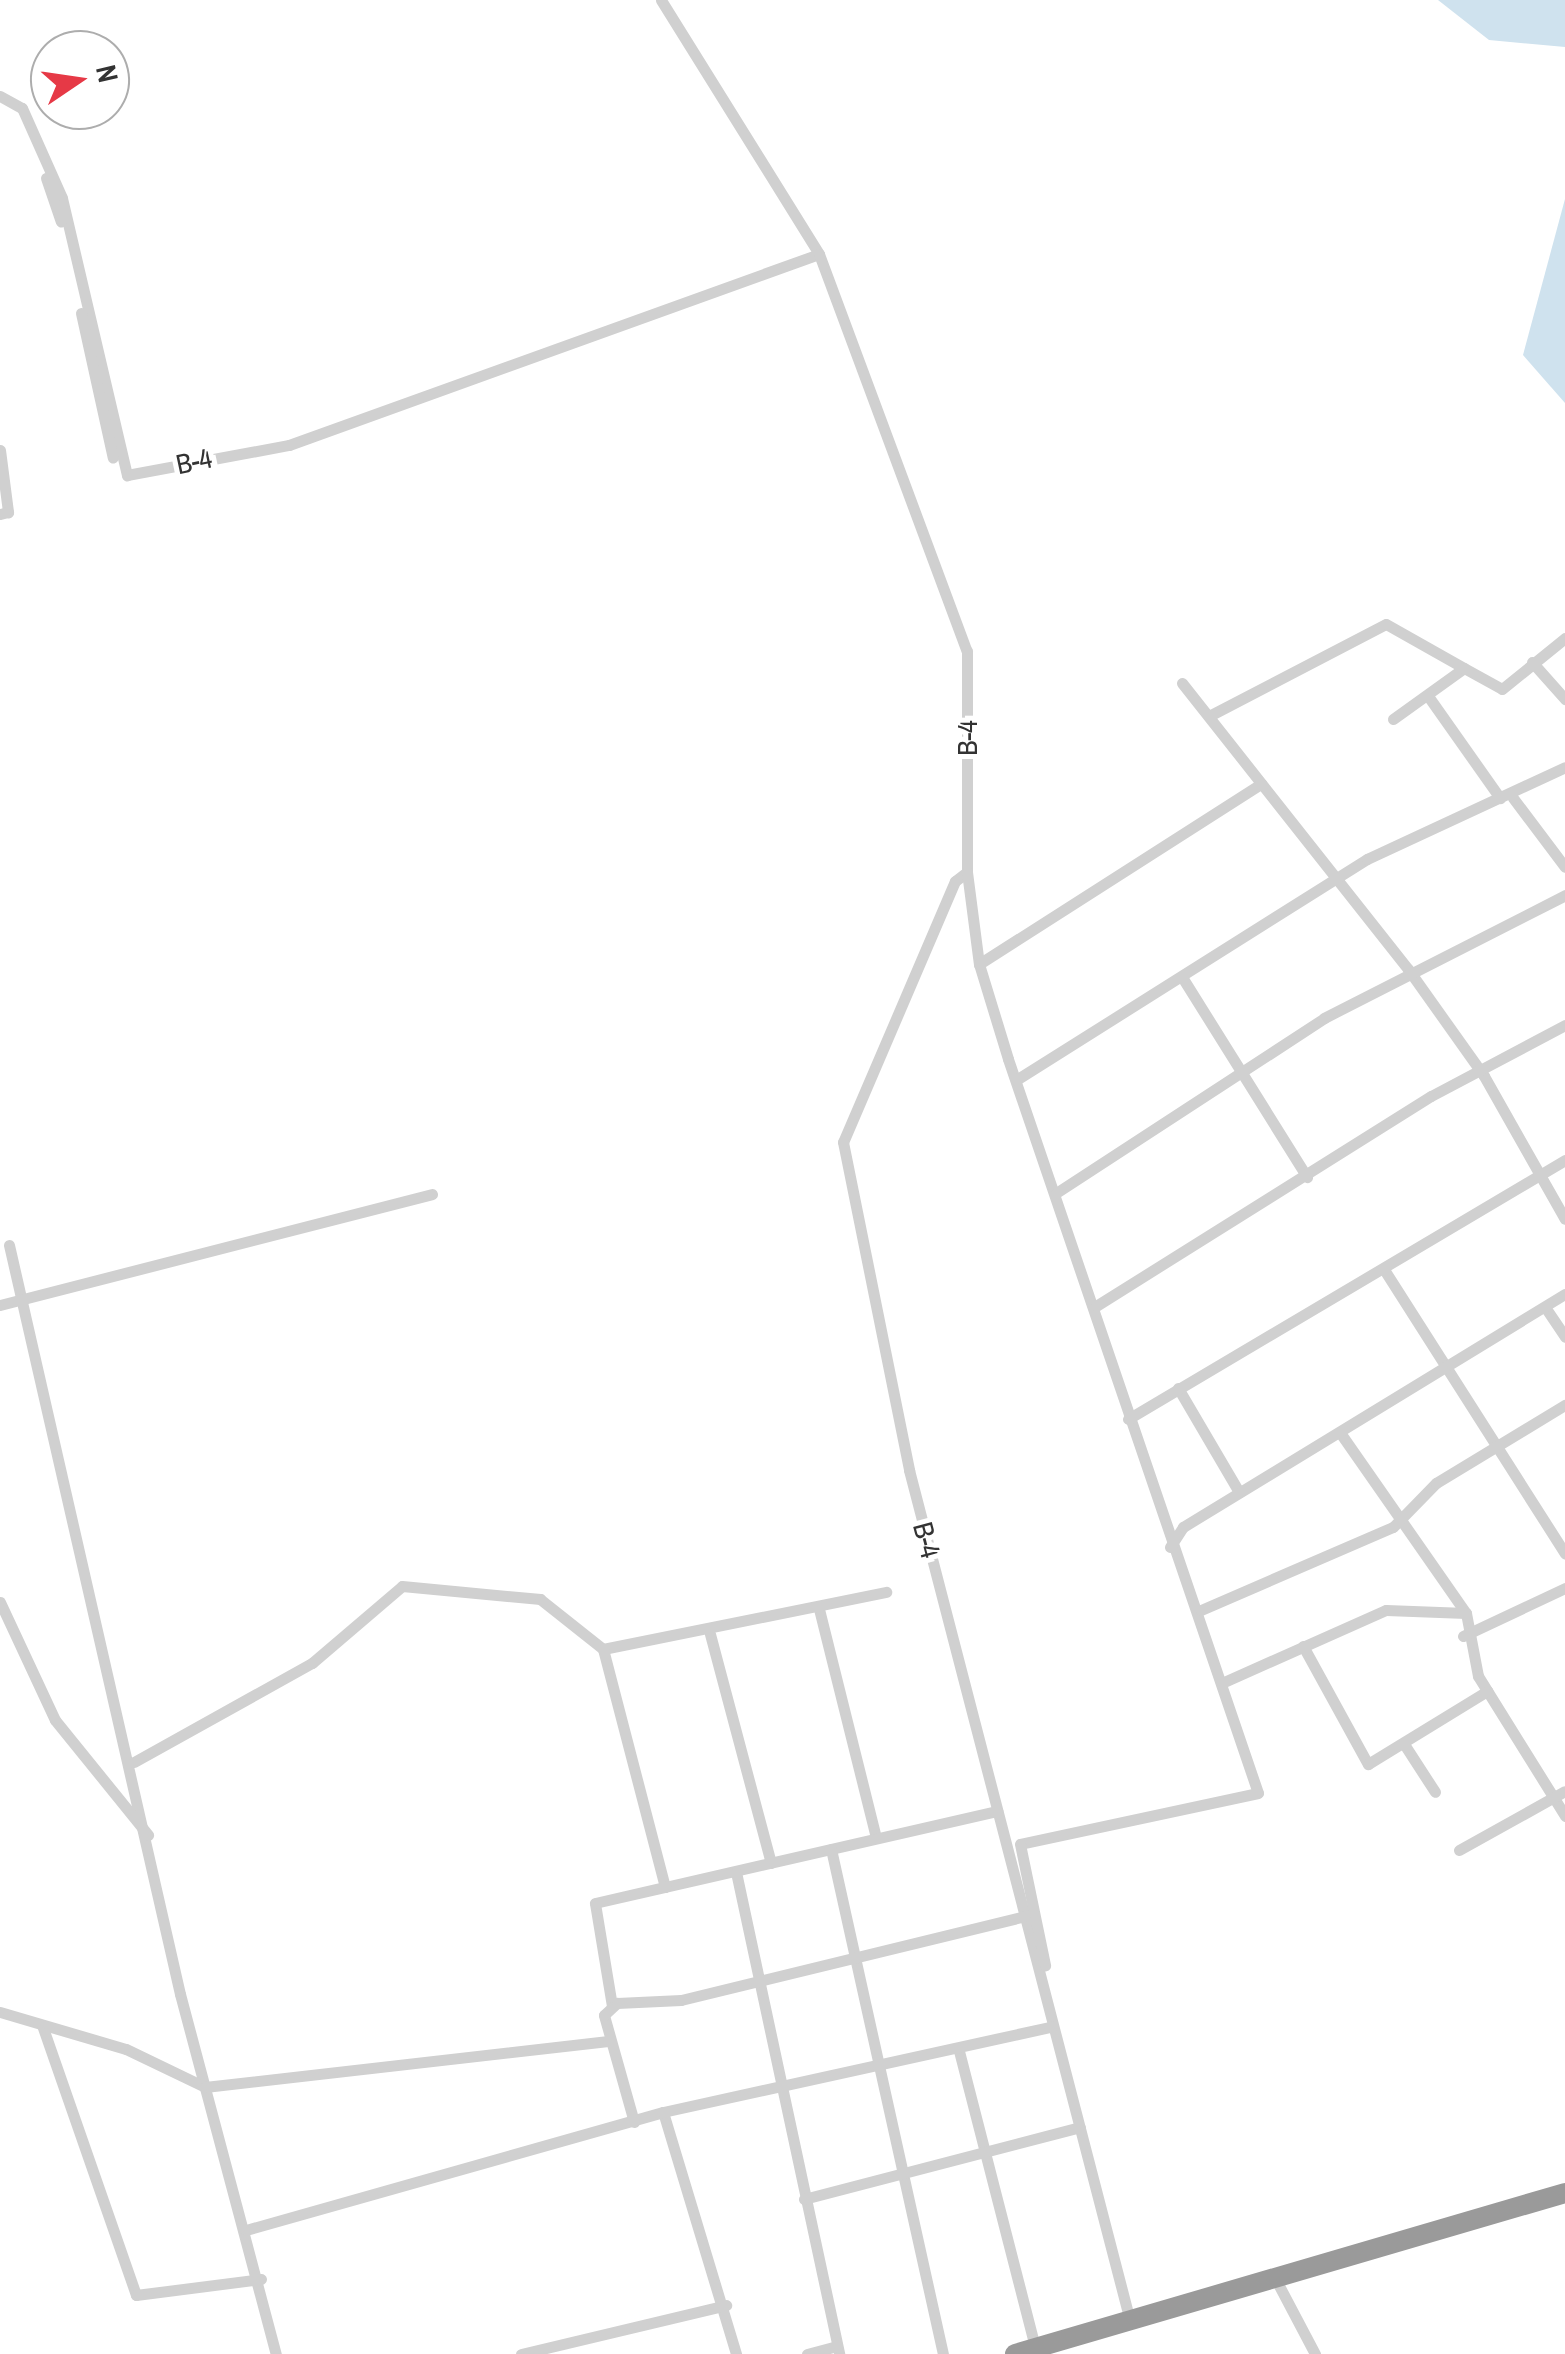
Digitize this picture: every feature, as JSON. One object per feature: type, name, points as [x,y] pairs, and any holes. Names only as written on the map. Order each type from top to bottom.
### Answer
[{"type":"highway","points":[[1025,2351],[1565,2193]]},
{"type":"street","points":[[661,0],[818,254]]},
{"type":"street","points":[[0,96],[22,108],[60,219],[113,458]]},
{"type":"street","name":"B-4","points":[[22,108],[62,198],[127,475],[289,446],[818,254],[967,651],[967,872],[843,1142],[909,1470],[1130,2320]]},
{"type":"street","points":[[0,450],[8,512],[0,514]]},
{"type":"street","points":[[1209,716],[1386,624],[1502,689],[1565,638]]},
{"type":"street","points":[[1532,662],[1565,699]]},
{"type":"street","points":[[1393,719],[1464,668]]},
{"type":"street","points":[[1182,683],[1333,881],[1408,969],[1478,1070],[1565,1219]]},
{"type":"street","points":[[1428,696],[1565,867]]},
{"type":"street","points":[[1016,1080],[1333,881],[1565,766]]},
{"type":"street","points":[[980,964],[1261,784]]},
{"type":"street","points":[[804,2199],[984,2155],[1078,2122],[1020,1844],[1258,1793],[1201,1610],[1170,1547],[1096,1306],[1016,1080],[980,964],[967,872]]},
{"type":"street","points":[[1056,1192],[1250,1074],[1408,969],[1565,895]]},
{"type":"street","points":[[1182,977],[1250,1074],[1306,1177]]},
{"type":"street","points":[[1096,1306],[1478,1070],[1565,1025]]},
{"type":"street","points":[[1128,1419],[1385,1272],[1540,1172],[1565,1160]]},
{"type":"street","points":[[0,1305],[21,1294],[432,1194]]},
{"type":"street","points":[[9,1245],[134,1762],[205,2087],[261,2278],[276,2354]]},
{"type":"street","points":[[1385,1272],[1492,1449],[1565,1554]]},
{"type":"street","points":[[1170,1547],[1183,1527],[1444,1372],[1565,1294]]},
{"type":"street","points":[[1545,1307],[1565,1337]]},
{"type":"street","points":[[1178,1388],[1239,1492]]},
{"type":"street","points":[[1201,1610],[1345,1552],[1492,1449],[1565,1405]]},
{"type":"street","points":[[1341,1434],[1402,1515],[1466,1613],[1463,1636],[1487,1691],[1565,1816]]},
{"type":"street","points":[[134,1762],[312,1663],[402,1586],[540,1600],[604,1650],[665,1887]]},
{"type":"street","points":[[1463,1636],[1565,1588]]},
{"type":"street","points":[[604,1650],[710,1634],[886,1592]]},
{"type":"street","points":[[0,1602],[55,1720],[151,1838]]},
{"type":"street","points":[[818,1608],[876,1838]]},
{"type":"street","points":[[1224,1682],[1386,1610],[1466,1613]]},
{"type":"street","points":[[710,1634],[771,1864]]},
{"type":"street","points":[[1303,1646],[1368,1764],[1487,1691]]},
{"type":"street","points":[[1404,1744],[1435,1792]]},
{"type":"street","points":[[1460,1850],[1565,1791]]},
{"type":"street","points":[[612,2006],[590,1914],[595,1904],[998,1811]]},
{"type":"street","points":[[831,1849],[855,1959],[872,2066],[943,2354]]},
{"type":"street","points":[[736,1872],[838,2350],[807,2354]]},
{"type":"street","points":[[634,2122],[604,2016],[612,2006],[760,1980],[1025,1916]]},
{"type":"street","points":[[0,2012],[126,2049],[205,2087],[610,2041]]},
{"type":"street","points":[[42,2025],[136,2296],[261,2278]]},
{"type":"street","points":[[246,2230],[663,2112],[872,2066],[960,2051],[1053,2026]]},
{"type":"street","points":[[960,2051],[1025,2351]]},
{"type":"street","points":[[663,2112],[726,2306],[736,2354]]},
{"type":"street","points":[[1274,2278],[1315,2354]]},
{"type":"street","points":[[521,2354],[726,2306]]},
{"type":"water","points":[[1438,0],[1565,0],[1565,47],[1489,40]]},
{"type":"water","points":[[1565,199],[1565,403],[1523,355]]}]
